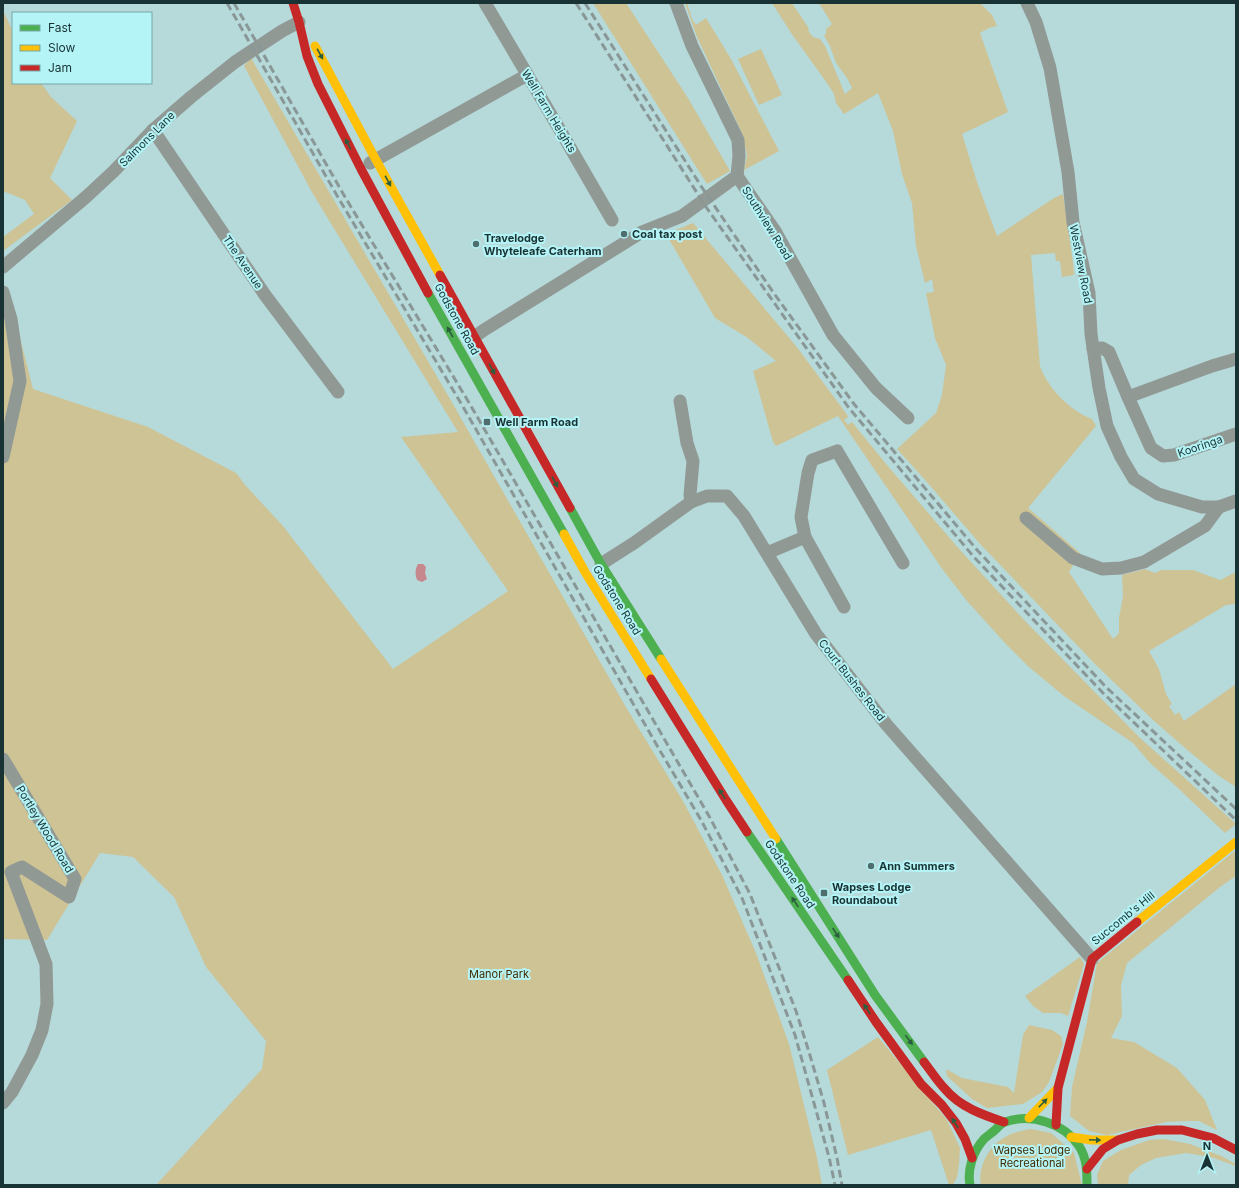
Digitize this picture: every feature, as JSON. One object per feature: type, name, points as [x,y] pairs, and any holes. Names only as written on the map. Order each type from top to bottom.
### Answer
[{"type":"main road","name":"Godstone Road","points":[[293,3],[307,56],[318,84],[361,169],[458,348],[585,572],[687,718],[875,995],[945,1090],[956,1100],[977,1113],[1004,1122]]},
{"type":"main road","name":"Godstone Road","points":[[299,22],[318,50],[376,160],[474,338],[687,718],[726,800],[876,1022],[921,1084],[942,1105],[956,1123],[965,1139],[972,1158]]},
{"type":"main road","name":"Succomb's Hill","points":[[1056,1125],[1058,1088],[1092,960],[1124,932],[1233,844]]},
{"type":"main road","points":[[876,1022],[889,1013]]},
{"type":"main road","name":"Succomb's Hill","points":[[1029,1118],[1058,1088]]},
{"type":"main road","points":[[968,1183],[972,1158],[983,1140],[1004,1122],[1029,1118],[1056,1125],[1071,1137],[1079,1146],[1087,1169],[1087,1185]]},
{"type":"main road","points":[[1087,1169],[1103,1149],[1118,1140],[1157,1130],[1182,1130],[1213,1138],[1236,1150]]},
{"type":"main road","points":[[1071,1137],[1092,1140],[1118,1140]]},
{"type":"street","name":"Well Farm Heights","points":[[485,3],[612,220]]},
{"type":"street","name":"Southview Road","points":[[676,3],[692,46],[738,140],[739,156],[737,176],[775,230],[833,335],[876,388],[908,418]]},
{"type":"street","name":"Westview Road","points":[[1027,3],[1036,22],[1050,68],[1068,172],[1073,222],[1089,293],[1093,349],[1107,426],[1121,457],[1134,479],[1158,494],[1202,507],[1219,507]]},
{"type":"street","name":"Salmons Lane","points":[[3,267],[86,197],[114,171],[153,130],[191,96],[234,62],[282,31],[299,22]]},
{"type":"street","points":[[361,169],[527,74]]},
{"type":"street","name":"The Avenue","points":[[153,130],[265,295],[338,392]]},
{"type":"street","points":[[458,348],[484,330],[642,232],[682,216],[737,176]]},
{"type":"street","points":[[3,292],[11,319],[20,380],[3,457]]},
{"type":"street","name":"Kooringa","points":[[1093,349],[1102,348],[1109,352],[1151,448],[1162,456],[1174,455],[1236,434]]},
{"type":"street","points":[[1128,396],[1236,359]]},
{"type":"street","points":[[680,402],[686,443],[693,461],[690,495],[691,502]]},
{"type":"street","points":[[844,607],[805,537],[801,517],[808,473],[812,460],[837,451],[903,563]]},
{"type":"street","name":"Court Bushes Road","points":[[601,564],[634,543],[691,502],[707,496],[727,496],[744,516],[816,634],[886,724],[1092,960]]},
{"type":"street","points":[[1026,518],[1073,558],[1102,568],[1121,568],[1144,562],[1206,526],[1219,507],[1236,501]]},
{"type":"street","points":[[767,552],[805,537]]},
{"type":"street","name":"Portley Wood Road","points":[[3,759],[75,879],[69,897],[22,867],[11,872],[46,964],[47,1004],[42,1030],[32,1055],[12,1092],[3,1103]]},
{"type":"green space","points":[[593,3],[626,3],[688,98],[730,171],[707,184]]},
{"type":"green space","points":[[685,3],[687,3],[692,19],[696,25],[706,18],[731,59],[779,151],[744,170],[747,155],[742,133],[697,37]]},
{"type":"green space","points":[[772,3],[792,3],[808,27],[809,32],[813,37],[820,39],[825,46],[845,94],[852,88],[836,63],[830,46],[824,36],[826,34],[826,29],[832,24],[819,3],[980,3],[992,15],[997,26],[980,33],[1008,112],[962,134],[977,182],[997,236],[1054,198],[1063,194],[1074,275],[1062,277],[1060,261],[1056,261],[1055,253],[1031,255],[1040,366],[1048,382],[1060,397],[1076,410],[1092,419],[1096,426],[1028,508],[1080,553],[1069,572],[1113,639],[1119,633],[1119,618],[1123,596],[1122,575],[1145,569],[1155,573],[1161,570],[1193,570],[1220,580],[1236,572],[1236,604],[1226,605],[1149,651],[1159,669],[1166,694],[1172,704],[1169,706],[1175,715],[1179,712],[1184,721],[1236,684],[1236,787],[1219,776],[1185,748],[1153,720],[1095,664],[981,545],[897,449],[936,413],[942,395],[946,365],[935,338],[926,293],[934,292],[932,279],[925,283],[916,246],[912,203],[902,174],[893,131],[878,93],[844,114],[836,103],[834,94],[827,83],[791,33]]},
{"type":"green space","points":[[3,10],[12,30],[12,84],[42,84],[51,97],[77,121],[50,178],[72,200],[3,251],[3,237],[34,214],[25,200],[3,191]]},
{"type":"green space","points":[[761,49],[782,95],[759,105],[738,59]]},
{"type":"green space","name":"Manor Park","points":[[251,58],[446,392],[627,709],[683,801],[722,875],[756,953],[789,1044],[817,1158],[822,1185],[156,1185],[262,1069],[266,1041],[206,967],[174,897],[133,857],[100,853],[47,940],[3,939],[3,297],[13,310],[33,389],[148,427],[236,473],[283,526],[393,669],[508,591],[401,437],[458,432],[313,194],[244,66]]},
{"type":"green space","points":[[693,223],[796,346],[848,416],[844,420],[848,425],[852,422],[960,550],[1027,623],[1139,737],[1236,824],[1225,833],[1150,763],[1133,743],[1064,696],[1029,667],[1005,643],[967,601],[943,570],[838,416],[776,446],[773,442],[753,371],[776,361],[748,338],[715,318],[666,234]]},
{"type":"green space","points":[[1236,850],[1236,876],[1220,887],[1127,963],[1121,985],[1122,1016],[1111,1038],[1134,1042],[1177,1068],[1205,1100],[1217,1130],[1199,1121],[1188,1121],[1166,1122],[1107,1135],[1089,1131],[1070,1116],[1072,1087],[1087,1022],[1097,963]]},
{"type":"green space","points":[[1080,957],[1084,964],[1068,1016],[1061,1013],[1043,1013],[1033,1006],[1025,996]]},
{"type":"green space","points":[[1029,1025],[1052,1030],[1061,1036],[1063,1044],[1049,1082],[1042,1092],[1023,1104],[987,1108],[972,1099],[947,1076],[946,1069],[962,1078],[1008,1087],[1014,1093],[1023,1035]]},
{"type":"green space","points":[[878,1037],[947,1120],[960,1148],[957,1177],[953,1185],[949,1185],[931,1130],[848,1155],[827,1070]]},
{"type":"green space","name":"Wapses Lodge Recreational","points":[[1031,1129],[1051,1133],[1074,1153],[1082,1185],[981,1185],[980,1176],[984,1161],[997,1142],[1016,1132]]},
{"type":"green space","points":[[1164,1139],[1190,1144],[1221,1156],[1236,1164],[1236,1166],[1211,1157],[1186,1153],[1156,1158],[1141,1165],[1129,1175],[1128,1185],[1098,1185],[1097,1175],[1103,1161],[1121,1150],[1149,1140]]},
{"type":"shaded area","points":[[418,564],[423,564],[426,567],[425,573],[427,579],[422,582],[416,578]]},
{"type":"railway","points":[[227,3],[339,199],[462,405],[701,820],[742,898],[795,1035],[829,1157],[835,1185]]},
{"type":"railway","points":[[234,3],[345,197],[468,401],[709,816],[750,894],[796,1011],[809,1052],[824,1103],[842,1185]]},
{"type":"railway","points":[[576,3],[706,207],[849,408],[973,556],[1103,693],[1236,820]]},
{"type":"railway","points":[[585,3],[701,186],[773,292],[854,404],[978,551],[1106,687],[1236,809]]},
{"type":"traffic: fast","points":[[428,293],[564,534]]},
{"type":"traffic: fast","points":[[570,508],[601,564],[661,659]]},
{"type":"traffic: fast","points":[[747,832],[848,980]]},
{"type":"traffic: fast","points":[[776,839],[875,995],[924,1062]]},
{"type":"traffic: fast","points":[[970,1185],[970,1167],[974,1155],[984,1139],[1004,1123],[1025,1119],[1046,1122],[1065,1131],[1073,1138],[1084,1155],[1087,1170],[1087,1185]]},
{"type":"traffic: slow","points":[[315,46],[440,275]]},
{"type":"traffic: slow","points":[[564,534],[585,572],[651,679]]},
{"type":"traffic: slow","points":[[661,659],[776,839]]},
{"type":"traffic: slow","points":[[1137,922],[1236,842]]},
{"type":"traffic: slow","points":[[1029,1118],[1058,1088]]},
{"type":"traffic: slow","points":[[1071,1137],[1092,1140],[1118,1140]]},
{"type":"traffic: jam","points":[[293,3],[307,56],[318,84],[361,169],[428,293]]},
{"type":"traffic: jam","points":[[440,275],[570,508]]},
{"type":"traffic: jam","points":[[651,679],[747,832]]},
{"type":"traffic: jam","points":[[1056,1125],[1058,1088],[1092,959],[1137,922]]},
{"type":"traffic: jam","points":[[848,980],[876,1022],[921,1084],[942,1105],[956,1123],[965,1139],[972,1158]]},
{"type":"traffic: jam","points":[[924,1062],[942,1086],[958,1101],[980,1113],[1004,1122]]},
{"type":"traffic: jam","points":[[1087,1169],[1103,1149],[1118,1140],[1157,1130],[1182,1130],[1213,1138],[1236,1150]]},
{"type":"place","name":"Coal tax post","points":[[624,234]]},
{"type":"place","name":"Travelodge Whyteleafe Caterham","points":[[476,244]]},
{"type":"place","name":"Well Farm Road","points":[[487,422]]},
{"type":"place","name":"Ann Summers","points":[[871,866]]},
{"type":"place","name":"Wapses Lodge Roundabout","points":[[824,893]]}]
